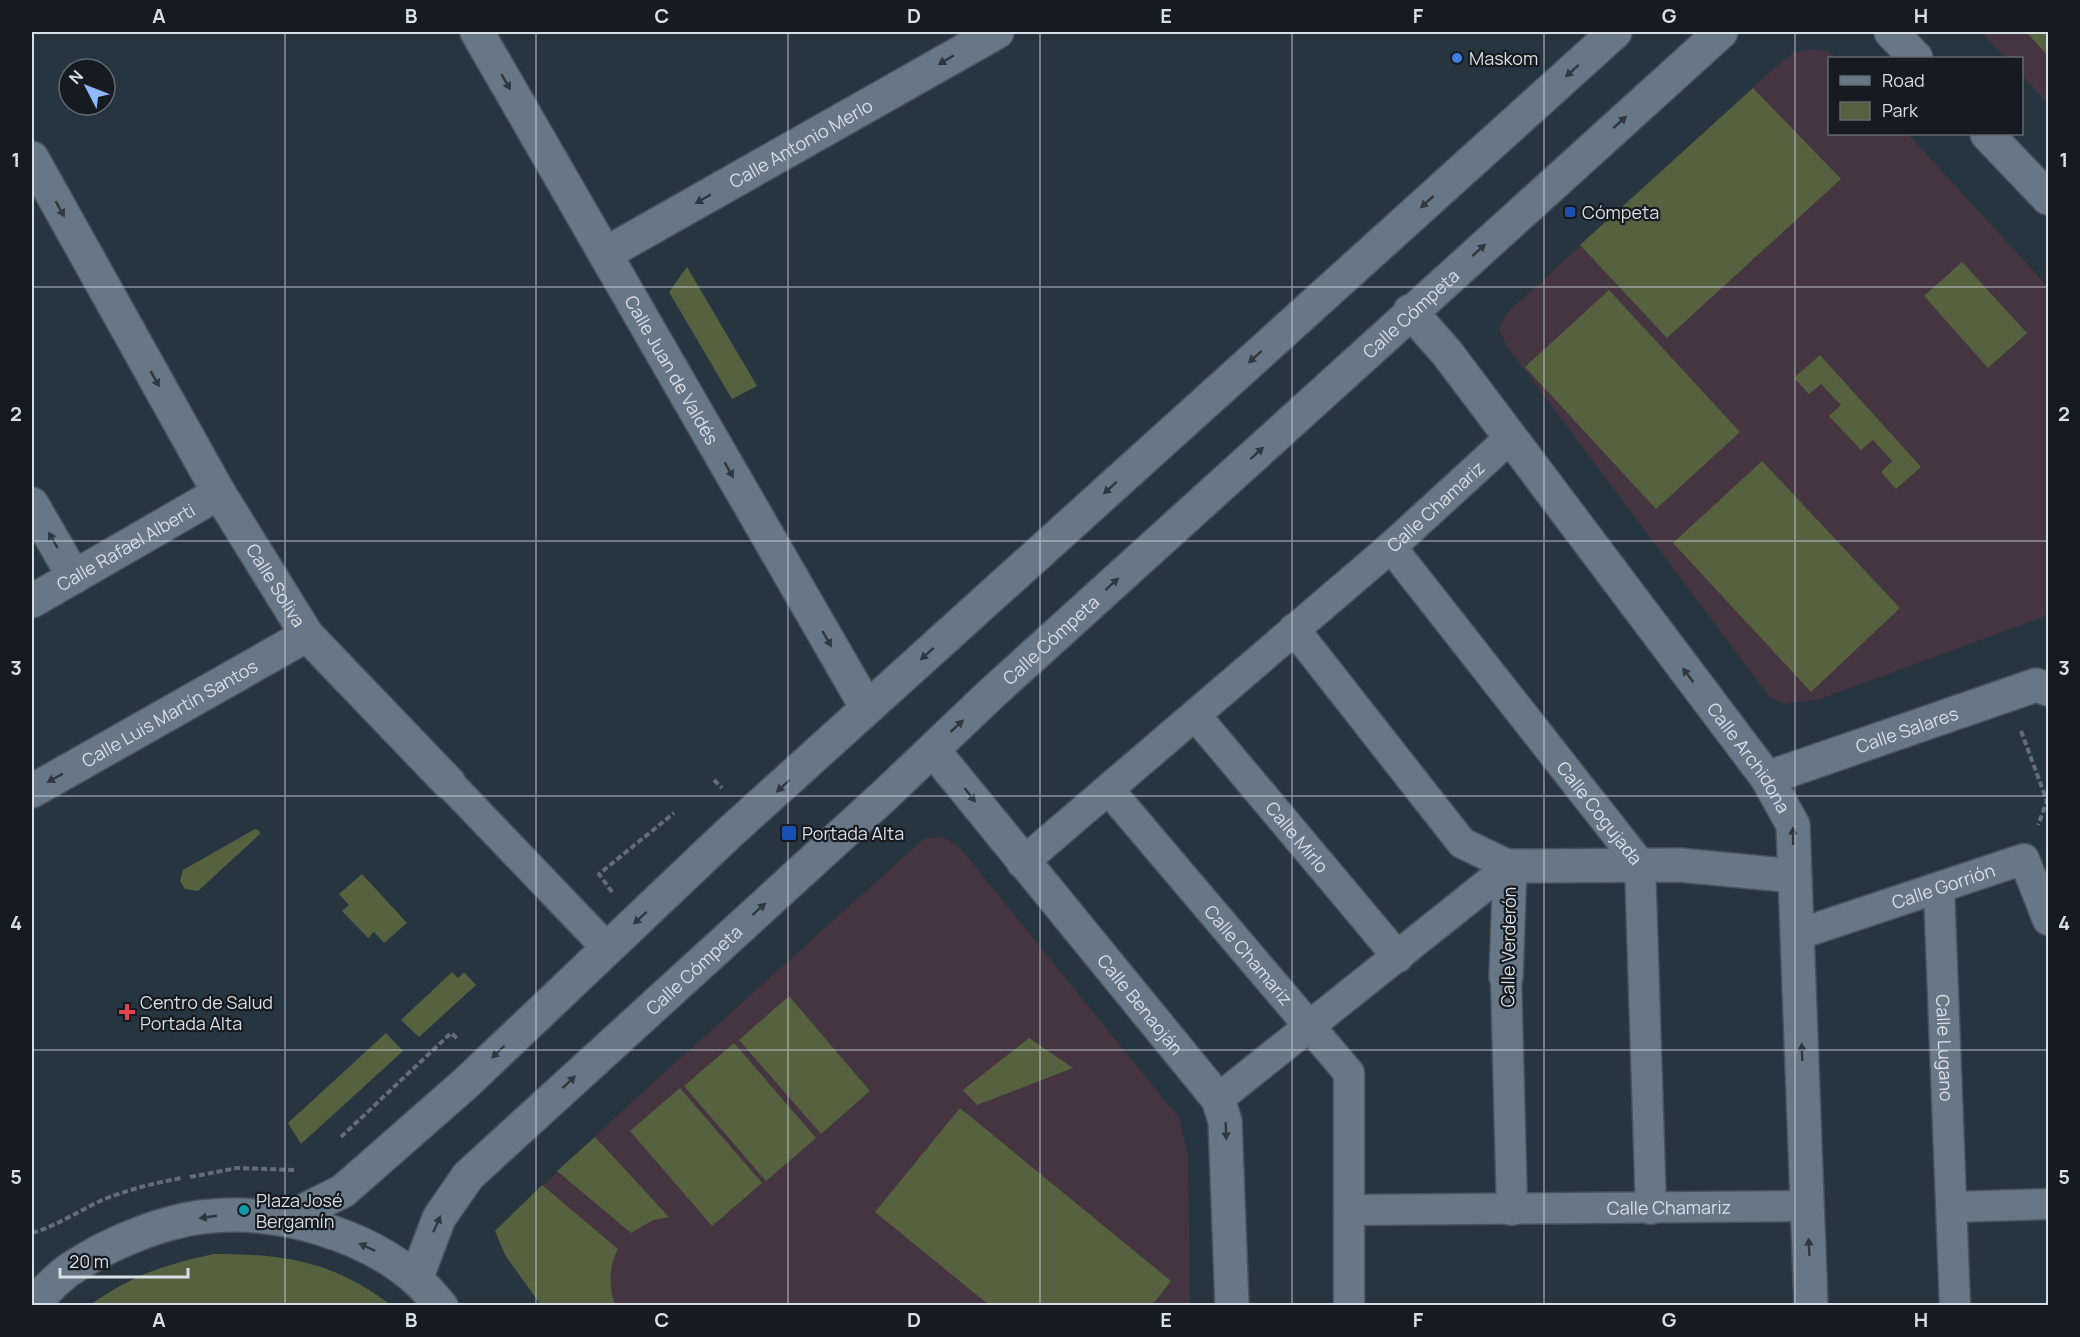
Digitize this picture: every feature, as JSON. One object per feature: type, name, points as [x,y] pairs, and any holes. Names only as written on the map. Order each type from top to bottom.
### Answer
[{"type":"street","name":"Calle Juan de Valdés","points":[[477,32],[867,708]]},
{"type":"street","name":"Calle Antonio Merlo","points":[[605,254],[997,32]]},
{"type":"street","name":"Calle Cómpeta","points":[[416,1279],[439,1218],[468,1176],[1410,311],[1721,32]]},
{"type":"street","points":[[1891,32],[1915,57]]},
{"type":"street","points":[[287,1219],[343,1191],[466,1083],[607,948],[867,708],[1603,35]]},
{"type":"street","points":[[1988,135],[2049,198]]},
{"type":"street","name":"Calle Soliva","points":[[32,158],[219,493],[307,635],[607,948]]},
{"type":"street","name":"Calle Archidona","points":[[1410,311],[1447,353],[1767,778],[1793,825],[1794,876],[1799,934],[1811,1305]]},
{"type":"street","name":"Calle Chamariz","points":[[1510,438],[1391,547],[1109,790],[1349,1073],[1349,1210],[1807,1206]]},
{"type":"street","name":"Calle Rafael Alberti","points":[[32,601],[219,493]]},
{"type":"street","points":[[32,504],[74,577]]},
{"type":"street","name":"Calle Cogujada","points":[[1391,547],[1640,864],[1651,1209]]},
{"type":"street","name":"Calle Verderón","points":[[1294,629],[1462,843],[1510,866],[1506,977],[1512,1210]]},
{"type":"street","name":"Calle Luis Martín Santos","points":[[32,791],[307,635]]},
{"type":"street","name":"Calle Salares","points":[[1767,778],[2036,685],[2049,689]]},
{"type":"street","name":"Calle Mirlo","points":[[1195,715],[1398,957]]},
{"type":"street","name":"Calle Benaoján","points":[[933,750],[1022,863],[1218,1099],[1225,1121],[1232,1305]]},
{"type":"street","points":[[1022,863],[1109,790]]},
{"type":"street","points":[[2024,859],[2049,920]]},
{"type":"street","name":"Calle Gorrión","points":[[1799,934],[1939,890],[2024,859]]},
{"type":"street","points":[[1218,1099],[1510,866],[1640,864],[1794,876]]},
{"type":"street","name":"Calle Lugano","points":[[1939,890],[1955,1305]]},
{"type":"street","points":[[1952,1207],[2049,1204]]},
{"type":"street","points":[[1349,1210],[1349,1305]]},
{"type":"street","points":[[32,1305],[70,1268],[138,1233],[211,1216],[287,1219],[333,1232],[377,1251],[416,1279],[441,1305]]},
{"type":"path","points":[[2018,721],[2048,801],[2024,859]]},
{"type":"path","points":[[599,874],[674,813]]},
{"type":"shaded area","points":[[1981,32],[2048,32],[2048,104],[2023,76],[2023,57],[2005,57]]},
{"type":"shaded area","points":[[1811,49],[1829,52],[1836,57],[1828,57],[1828,135],[1909,135],[2048,287],[2048,615],[1817,700],[1783,704],[1768,695],[1506,345],[1499,328],[1507,313],[1781,62],[1794,53]]},
{"type":"shaded area","points":[[943,837],[960,848],[1179,1118],[1188,1156],[1190,1305],[541,1305],[505,1255],[495,1231],[634,1100],[925,838]]},
{"type":"green space","points":[[2026,32],[2048,32],[2048,56]]},
{"type":"green space","points":[[1753,88],[1841,179],[1667,338],[1580,245]]},
{"type":"green space","points":[[1962,262],[2027,333],[1988,368],[1924,296]]},
{"type":"green space","points":[[687,267],[757,386],[732,399],[669,292]]},
{"type":"green space","points":[[1609,290],[1740,432],[1656,509],[1525,367]]},
{"type":"green space","points":[[1820,355],[1921,467],[1896,489],[1881,472],[1892,461],[1873,440],[1861,450],[1829,416],[1841,405],[1821,384],[1809,394],[1794,378]]},
{"type":"green space","points":[[1762,461],[1900,608],[1811,692],[1673,543]]},
{"type":"green space","points":[[255,829],[259,830],[260,834],[198,891],[185,889],[180,881],[183,870]]},
{"type":"green space","points":[[362,874],[407,923],[384,943],[374,932],[368,938],[342,911],[349,905],[339,894]]},
{"type":"green space","points":[[452,972],[458,978],[464,972],[476,985],[419,1037],[401,1020]]},
{"type":"green space","points":[[789,996],[870,1091],[821,1134],[739,1040]]},
{"type":"green space","points":[[386,1033],[403,1051],[301,1144],[288,1123]]},
{"type":"green space","points":[[1029,1038],[1073,1068],[977,1105],[963,1090]]},
{"type":"green space","points":[[734,1043],[816,1138],[766,1181],[684,1086]]},
{"type":"green space","points":[[680,1088],[762,1183],[712,1226],[630,1131]]},
{"type":"green space","points":[[960,1108],[1171,1281],[1152,1305],[989,1305],[875,1212]]},
{"type":"green space","points":[[595,1137],[669,1217],[653,1220],[631,1233],[557,1171]]},
{"type":"green space","points":[[542,1185],[618,1249],[612,1263],[610,1277],[615,1305],[541,1305],[505,1255],[495,1231]]},
{"type":"green space","points":[[214,1254],[264,1256],[307,1263],[349,1278],[391,1305],[90,1305],[120,1286],[149,1272]]},
{"type":"place","name":"Maskom","points":[[1457,58]]},
{"type":"place","name":"Cómpeta","points":[[1570,212]]},
{"type":"place","name":"Portada Alta","points":[[789,833]]},
{"type":"place","name":"Centro de Salud Portada Alta","points":[[127,1012]]},
{"type":"place","name":"Plaza José Bergamín","points":[[244,1210]]}]
